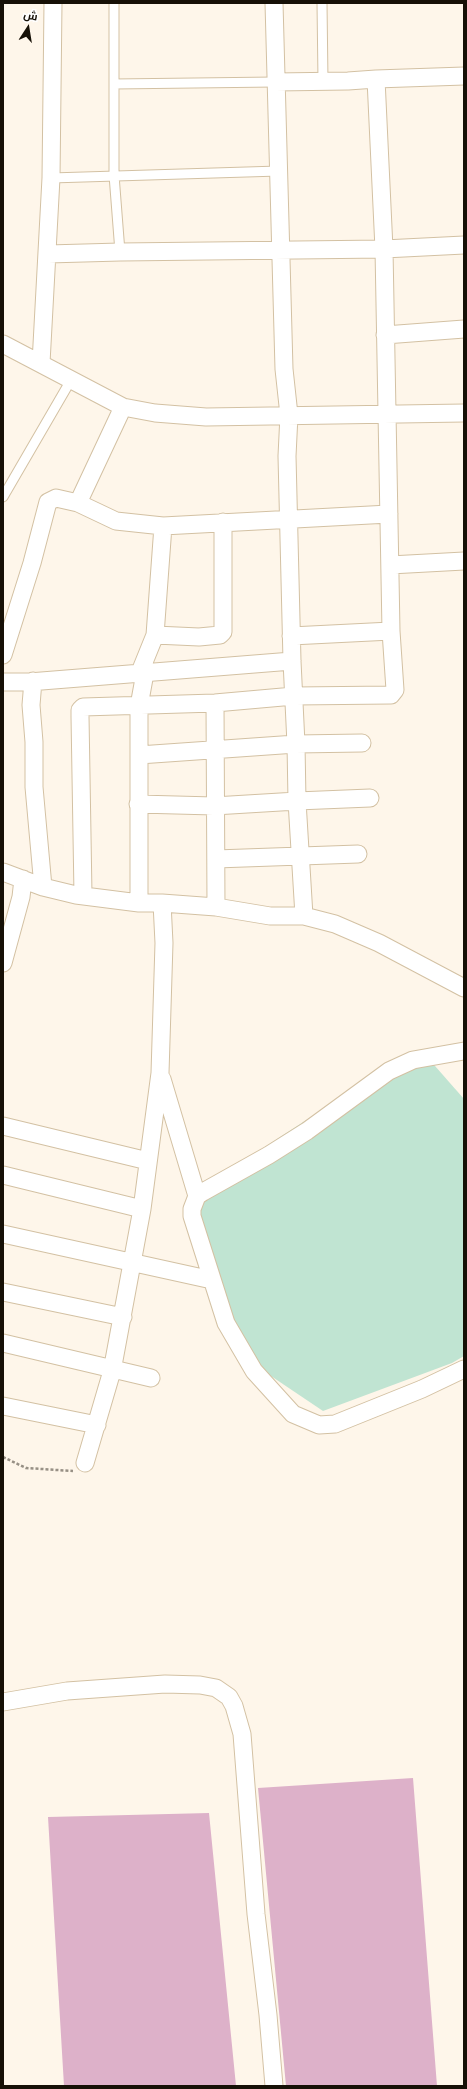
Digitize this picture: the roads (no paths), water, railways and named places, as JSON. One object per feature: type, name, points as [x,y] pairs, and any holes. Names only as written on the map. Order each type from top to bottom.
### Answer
[{"type":"street","points":[[41,363],[51,178],[53,3]]},
{"type":"street","points":[[274,3],[284,369],[289,415],[287,456],[291,636],[297,801],[304,916]]},
{"type":"street","points":[[275,82],[464,76]]},
{"type":"street","points":[[83,895],[80,710],[83,707],[215,703],[294,696],[391,695],[395,690],[391,631],[384,249],[376,78]]},
{"type":"street","points":[[48,254],[384,249],[464,244]]},
{"type":"street","points":[[385,335],[464,329]]},
{"type":"street","points":[[3,344],[123,407],[155,413],[206,417],[464,413]]},
{"type":"street","points":[[78,503],[123,407]]},
{"type":"street","points":[[3,655],[32,563],[48,502],[56,498],[78,503],[116,522],[163,526],[223,522],[289,521],[389,514]]},
{"type":"street","points":[[155,635],[199,637],[220,635],[223,632],[223,522]]},
{"type":"street","points":[[140,903],[138,804],[139,706],[143,673],[155,635],[163,526]]},
{"type":"street","points":[[390,565],[464,561]]},
{"type":"street","points":[[291,636],[391,631]]},
{"type":"street","points":[[3,682],[292,661]]},
{"type":"street","points":[[33,681],[31,705],[34,742],[34,787],[43,887]]},
{"type":"street","points":[[215,703],[214,806],[216,907]]},
{"type":"street","points":[[139,755],[214,751],[296,744],[362,743]]},
{"type":"street","points":[[138,804],[214,806],[370,798]]},
{"type":"street","points":[[216,859],[300,858],[358,854]]},
{"type":"street","points":[[3,872],[43,887],[76,895],[140,903],[216,907],[270,916],[304,916],[336,924],[380,943],[464,988]]},
{"type":"street","points":[[3,963],[21,897],[23,879]]},
{"type":"street","points":[[85,1463],[112,1370],[142,1209],[160,1073],[164,943],[162,903]]},
{"type":"street","points":[[464,1051],[413,1060],[401,1065],[307,1131],[197,1196],[193,1203],[192,1216],[226,1323],[254,1371],[294,1414],[306,1421],[319,1425],[335,1424],[422,1389],[464,1369]]},
{"type":"street","points":[[160,1073],[197,1196]]},
{"type":"street","points":[[3,1126],[148,1160]]},
{"type":"street","points":[[3,1176],[142,1209]]},
{"type":"street","points":[[3,1234],[212,1280]]},
{"type":"street","points":[[3,1292],[123,1317]]},
{"type":"street","points":[[3,1343],[151,1378]]},
{"type":"street","points":[[3,1406],[97,1425]]},
{"type":"street","points":[[3,1702],[67,1691],[165,1684],[200,1685],[216,1688],[229,1697],[234,1706],[242,1734],[256,1914],[268,2015],[274,2086]]},
{"type":"lane","points":[[114,3],[114,175],[120,252]]},
{"type":"lane","points":[[322,3],[323,81]]},
{"type":"lane","points":[[114,84],[275,82]]},
{"type":"lane","points":[[51,178],[279,171]]},
{"type":"lane","points":[[3,497],[70,380]]}]
